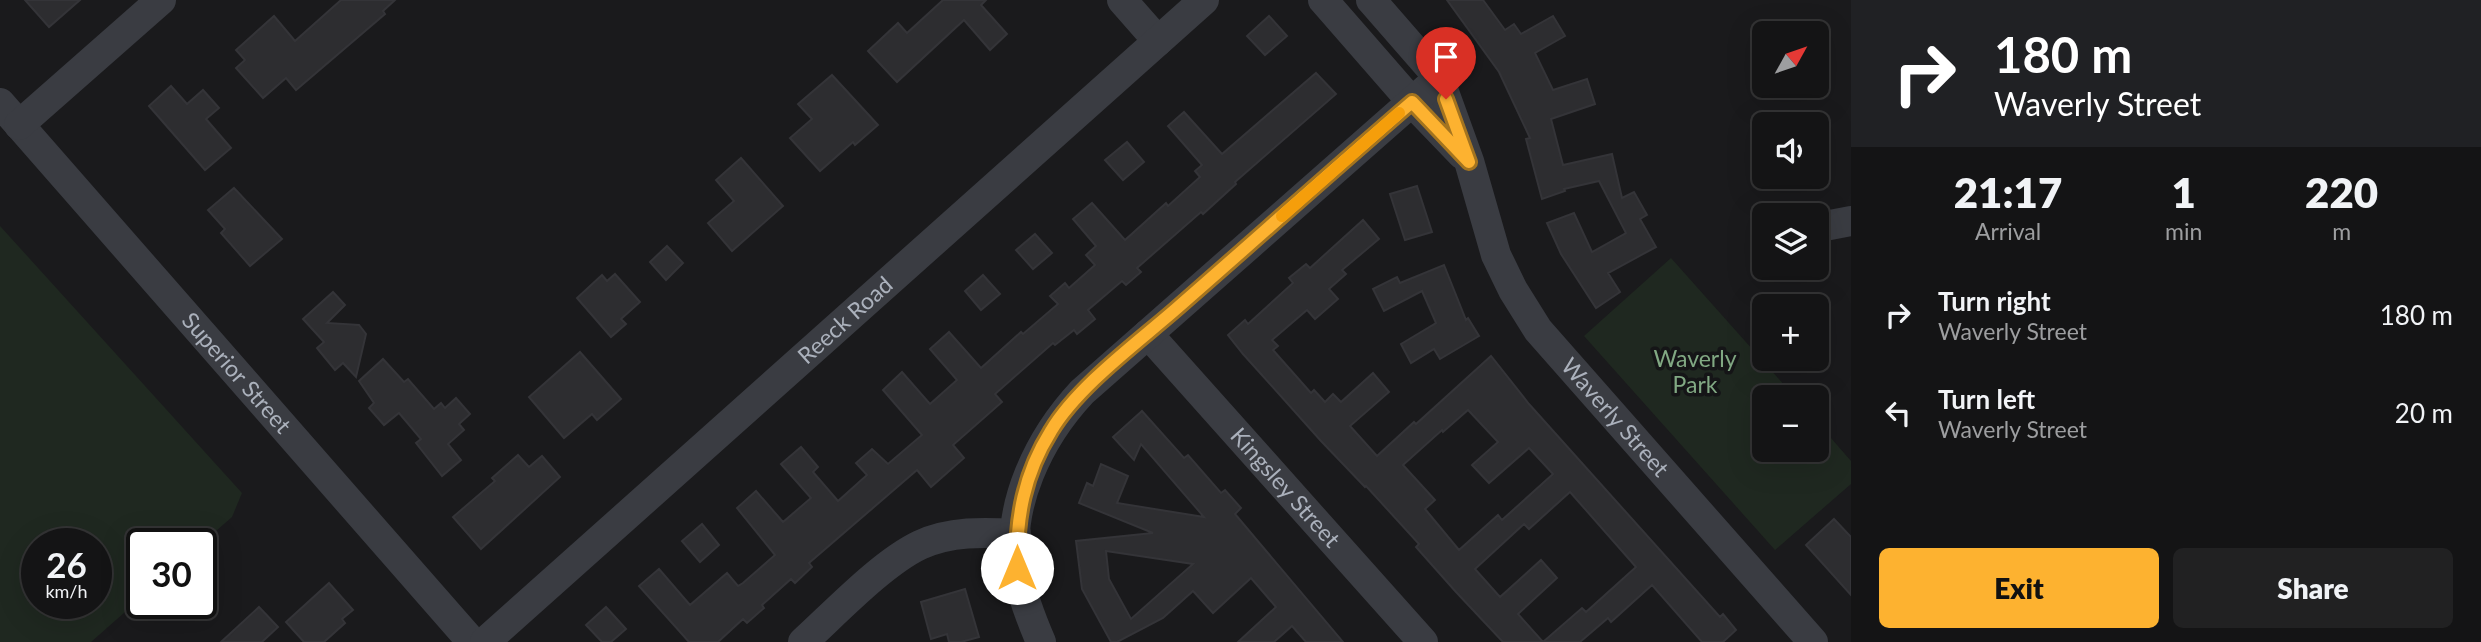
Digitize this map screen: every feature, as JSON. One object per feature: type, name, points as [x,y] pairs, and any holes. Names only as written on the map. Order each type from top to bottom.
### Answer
[{"type":"street","points":[[10,114],[161,0]]},
{"type":"street","points":[[1122,0],[1158,41]]},
{"type":"street","name":"Reeck Road","points":[[485,642],[1205,0]]},
{"type":"street","name":"Waverly Street","points":[[1323,0],[1412,102],[1469,162]]},
{"type":"street","name":"Waverly Street","points":[[1371,0],[1439,78],[1469,162],[1496,255],[1513,290],[1538,330],[1813,642]]},
{"type":"street","points":[[1041,642],[1028,612],[1017,568],[1017,534],[1020,506],[1028,476],[1052,428],[1082,392],[1439,78]]},
{"type":"street","name":"Superior Street","points":[[10,114],[472,642]]},
{"type":"street","name":"Kingsley Street","points":[[1148,334],[1423,642]]},
{"type":"street","points":[[803,642],[895,560],[921,545],[949,536],[984,532],[1017,534]]},
{"type":"green space","points":[[0,226],[242,493],[232,517],[217,530],[126,528],[126,611],[91,642],[0,642]]},
{"type":"green space","name":"Waverly Park","points":[[1671,258],[1752,349],[1752,371],[1772,371],[1784,385],[1752,385],[1752,462],[1829,462],[1829,436],[1851,461],[1851,484],[1775,550],[1584,336]]},
{"type":"building","points":[[25,0],[80,0],[49,27]]},
{"type":"building","points":[[341,0],[395,0],[383,11],[385,14],[296,90],[286,78],[263,98],[236,68],[245,60],[236,50],[274,16],[295,41]]},
{"type":"building","points":[[943,0],[986,0],[981,5],[1007,34],[990,50],[964,20],[897,82],[868,51],[898,23],[907,33]]},
{"type":"building","points":[[1447,0],[1483,0],[1505,30],[1514,24],[1521,34],[1553,16],[1565,36],[1535,53],[1553,90],[1587,79],[1595,104],[1551,119],[1563,165],[1612,154],[1622,198],[1634,192],[1647,215],[1640,219],[1656,247],[1608,273],[1620,292],[1596,308],[1561,254],[1547,223],[1574,213],[1592,252],[1626,233],[1599,181],[1564,189],[1565,191],[1542,199],[1526,139],[1530,138],[1499,72]]},
{"type":"building","points":[[1269,16],[1287,36],[1265,55],[1247,36]]},
{"type":"building","points":[[1316,73],[1336,94],[1235,182],[1236,184],[1203,214],[1201,212],[1137,268],[1141,272],[1126,285],[1122,281],[1088,310],[1095,319],[1077,334],[1074,330],[1055,345],[1053,343],[995,394],[1002,402],[953,445],[964,458],[931,487],[917,470],[809,563],[812,567],[795,583],[791,579],[762,605],[764,608],[747,623],[743,619],[718,642],[689,642],[639,586],[659,569],[690,605],[727,573],[738,586],[743,583],[775,555],[737,508],[756,491],[783,522],[811,498],[781,464],[801,447],[818,467],[813,472],[838,501],[867,475],[856,463],[872,449],[888,464],[922,435],[883,390],[902,372],[930,404],[957,380],[930,349],[949,332],[981,368],[1021,332],[1023,334],[1058,304],[1050,296],[1065,283],[1069,288],[1095,265],[1086,255],[1096,246],[1073,219],[1092,203],[1125,240],[1200,177],[1195,171],[1202,165],[1168,126],[1184,112],[1222,154]]},
{"type":"building","points":[[832,75],[878,125],[855,145],[853,142],[820,171],[790,138],[812,119],[798,104]]},
{"type":"building","points":[[171,86],[187,104],[203,90],[219,108],[206,119],[231,148],[205,170],[149,106]]},
{"type":"building","points":[[1127,142],[1144,162],[1123,180],[1105,160]]},
{"type":"building","points":[[741,158],[783,206],[732,251],[708,223],[734,201],[716,180]]},
{"type":"building","points":[[1417,186],[1432,232],[1405,240],[1390,194]]},
{"type":"building","points":[[234,188],[282,239],[250,266],[221,233],[225,229],[208,210]]},
{"type":"building","points":[[1363,220],[1379,239],[1342,270],[1346,274],[1329,289],[1338,299],[1315,319],[1307,310],[1272,340],[1278,346],[1273,350],[1311,393],[1314,390],[1325,402],[1333,394],[1341,402],[1373,373],[1389,392],[1350,426],[1377,456],[1491,356],[1529,404],[1720,617],[1723,614],[1736,630],[1723,642],[1702,642],[1652,585],[1611,622],[1608,618],[1580,642],[1543,642],[1503,642],[1416,547],[1419,544],[1321,441],[1228,335],[1245,320],[1248,324],[1293,283],[1289,278],[1306,264],[1310,268]],"holes":[[[1468,410],[1498,442],[1472,465],[1489,483],[1529,448],[1553,474],[1502,520],[1498,515],[1459,550],[1425,509],[1435,500],[1403,465]],[[1570,492],[1636,567],[1586,612],[1582,608],[1543,642],[1518,614],[1557,578],[1541,560],[1500,597],[1475,569],[1524,524],[1529,529]]]},
{"type":"building","points":[[1035,234],[1052,253],[1033,269],[1016,250]]},
{"type":"building","points":[[667,246],[683,263],[666,280],[650,262]]},
{"type":"building","points":[[1444,265],[1466,320],[1468,318],[1479,336],[1440,359],[1434,349],[1411,363],[1401,344],[1436,323],[1422,291],[1384,311],[1373,289],[1397,277],[1400,283]]},
{"type":"building","points":[[615,274],[640,302],[621,319],[626,324],[611,337],[577,298],[602,275],[607,281]]},
{"type":"building","points":[[983,275],[1000,294],[981,310],[965,291]]},
{"type":"building","points":[[333,292],[345,305],[327,323],[359,325],[366,334],[356,377],[343,363],[335,370],[317,348],[324,342],[303,319]]},
{"type":"building","points":[[580,352],[621,399],[597,420],[592,414],[564,438],[529,397]]},
{"type":"building","points":[[383,359],[404,382],[408,379],[434,409],[441,403],[445,408],[456,398],[470,414],[459,424],[464,430],[448,444],[461,460],[442,476],[416,443],[421,439],[399,413],[384,425],[369,408],[374,403],[359,381]]},
{"type":"building","points":[[1142,411],[1184,458],[1188,455],[1221,493],[1225,490],[1241,508],[1235,514],[1343,642],[1306,642],[1292,626],[1274,642],[1238,642],[1276,607],[1251,578],[1213,613],[1193,591],[1163,618],[1117,642],[1111,642],[1082,589],[1076,541],[1153,533],[1079,503],[1087,483],[1093,486],[1101,464],[1128,476],[1117,503],[1204,517],[1141,444],[1134,460],[1113,437]],"holes":[[[1106,551],[1193,564],[1131,619],[1109,579]]]},
{"type":"building","points":[[518,455],[529,467],[542,456],[560,477],[481,549],[453,517],[495,481],[492,478]]},
{"type":"building","points":[[1834,519],[1851,537],[1851,595],[1806,545]]},
{"type":"building","points":[[702,524],[719,545],[700,562],[682,541]]},
{"type":"building","points":[[329,583],[353,610],[342,619],[345,623],[324,642],[304,642],[286,622]]},
{"type":"building","points":[[965,589],[979,637],[949,642],[947,634],[931,639],[921,602]]},
{"type":"building","points":[[259,607],[278,627],[262,642],[221,642]]},
{"type":"building","points":[[606,607],[626,629],[611,642],[602,642],[586,625]]},
{"type":"slow traffic","points":[[1282,216],[1399,113]]},
{"type":"route","points":[[1017,568],[1020,506],[1028,476],[1052,428],[1066,409],[1412,102],[1469,162],[1446,99]]}]
